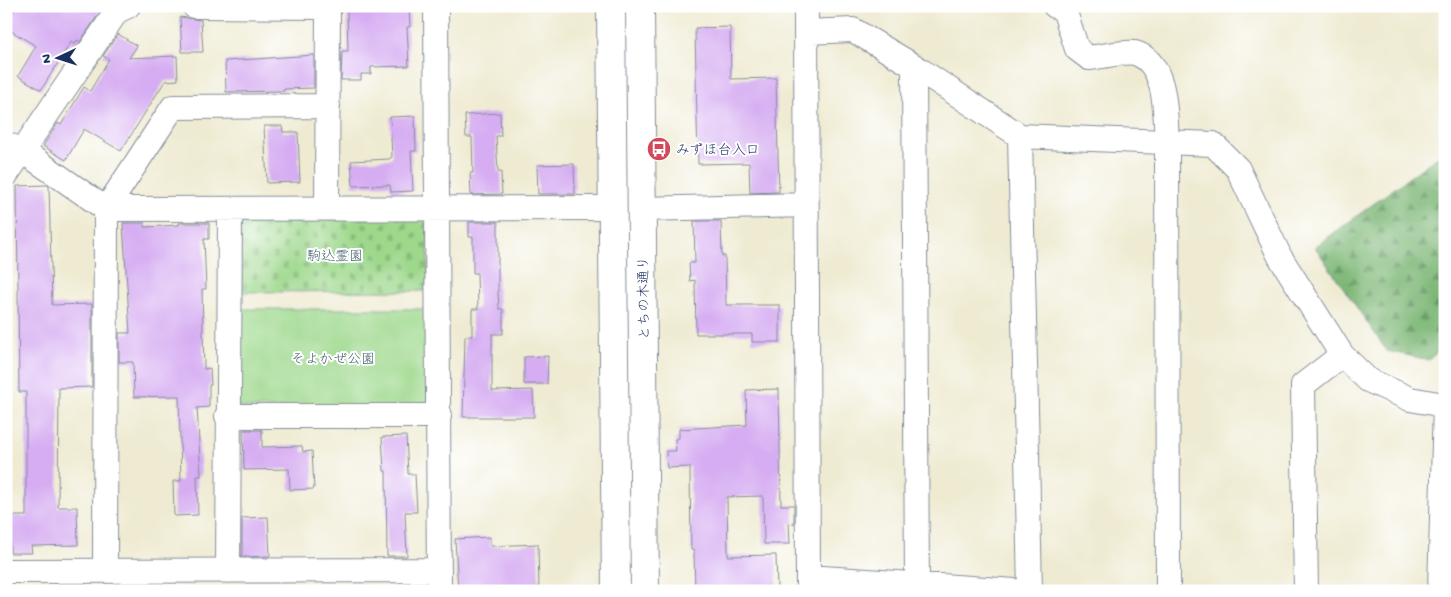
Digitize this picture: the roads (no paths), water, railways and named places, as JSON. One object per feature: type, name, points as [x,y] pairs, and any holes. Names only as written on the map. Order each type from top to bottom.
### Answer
[{"type":"street","points":[[6,175],[14,147],[117,11],[128,6]]},
{"type":"street","points":[[194,6],[328,7],[327,208]]},
{"type":"street","points":[[6,572],[228,571],[439,580],[436,6]]},
{"type":"street","points":[[611,6],[616,591]]},
{"type":"street","name":"とちの木通り","points":[[640,6],[645,591]]},
{"type":"street","points":[[806,6],[808,584],[917,584],[1015,591]]},
{"type":"street","points":[[1055,6],[1064,9],[1077,49],[1089,58],[1134,53],[1147,59],[1163,85],[1167,143],[1168,591]]},
{"type":"street","points":[[806,32],[853,30],[914,66],[1020,136],[1213,144],[1238,169],[1280,257],[1342,355],[1368,380],[1410,400],[1444,405],[1440,591]]},
{"type":"street","points":[[914,66],[917,584]]},
{"type":"street","points":[[105,571],[106,209],[173,108],[328,106]]},
{"type":"street","points":[[1020,136],[1030,591]]},
{"type":"street","points":[[14,147],[106,209],[613,208]]},
{"type":"street","points":[[642,209],[806,205]]},
{"type":"street","points":[[228,571],[227,416],[230,209]]},
{"type":"street","points":[[1306,591],[1303,385],[1342,355]]},
{"type":"street","points":[[227,416],[439,416]]},
{"type":"place","name":"みずほ台入口","points":[[659,149]]},
{"type":"park label","name":"駒込霊園","points":[[335,255]]},
{"type":"park label","name":"そよかぜ公園","points":[[333,358]]}]
